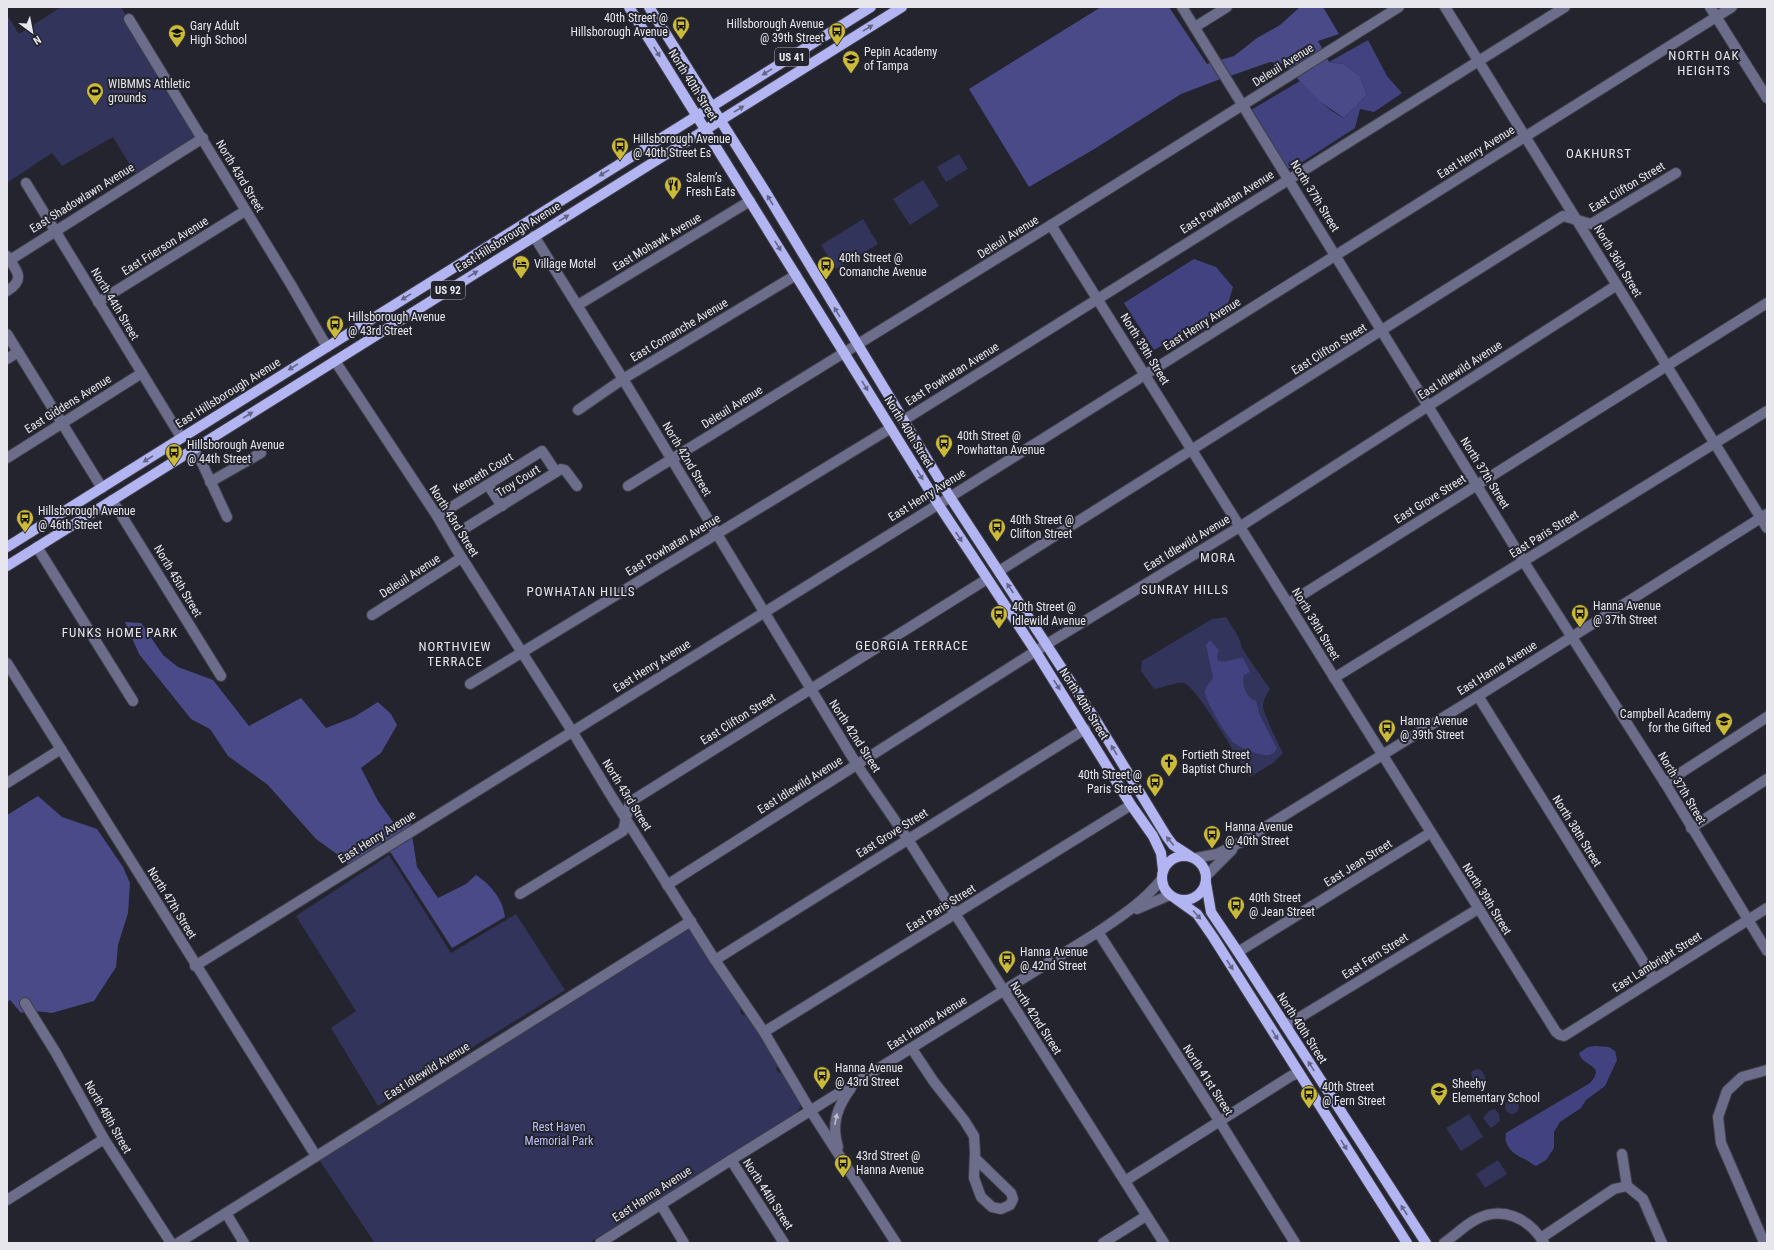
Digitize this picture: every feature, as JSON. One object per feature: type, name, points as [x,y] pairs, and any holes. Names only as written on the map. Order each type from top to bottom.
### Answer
[{"type":"main road","name":"North 40th Street","points":[[629,7],[938,504],[1036,652],[1131,805],[1157,843],[1160,852],[1162,875]]},
{"type":"main road","name":"North 40th Street","points":[[649,7],[765,191],[950,496],[1097,722],[1167,837],[1174,845],[1193,857]]},
{"type":"main road","name":"East Hillsborough Avenue","points":[[8,547],[181,437],[871,7]]},
{"type":"main road","points":[[886,17],[894,7]]},
{"type":"main road","name":"East Hillsborough Avenue","points":[[7,566],[902,7]]},
{"type":"main road","points":[[335,361],[336,352],[346,346],[348,333]]},
{"type":"main road","points":[[314,373],[316,364],[326,358],[327,347]]},
{"type":"main road","points":[[1173,897],[1188,900],[1200,894],[1206,879],[1202,864],[1193,857],[1178,856],[1172,859],[1162,875],[1163,885],[1173,897],[1197,914],[1407,1243]]},
{"type":"main road","name":"North 40th Street","points":[[1206,879],[1211,912],[1426,1243]]},
{"type":"main road","points":[[1254,1002],[1263,1007],[1271,1018],[1277,1023],[1285,1025]]},
{"type":"street","name":"North 37th Street","points":[[1182,7],[1289,178],[1524,562],[1665,783],[1767,951]]},
{"type":"street","points":[[1195,27],[1227,7]]},
{"type":"street","name":"Deleuil Avenue","points":[[628,486],[858,345],[1399,7]]},
{"type":"street","name":"North 36th Street","points":[[1445,7],[1715,444],[1764,516],[1767,528]]},
{"type":"street","name":"East Powhatan Avenue","points":[[904,420],[1564,7]]},
{"type":"street","points":[[1710,7],[1767,98]]},
{"type":"street","name":"East Henry Avenue","points":[[195,966],[938,504],[1732,7]]},
{"type":"street","name":"North 43rd Street","points":[[129,19],[203,138],[327,347]]},
{"type":"street","name":"East Shadowlawn Avenue","points":[[7,291],[19,281],[19,275],[8,258],[55,231],[203,138]]},
{"type":"street","name":"East Clifton Street","points":[[999,571],[1562,216],[1591,224],[1676,173]]},
{"type":"street","name":"North 44th Street","points":[[26,183],[181,437]]},
{"type":"street","name":"East Mohawk Avenue","points":[[578,305],[750,201]]},
{"type":"street","name":"East Frierson Avenue","points":[[98,302],[245,211]]},
{"type":"street","name":"North 39th Street","points":[[1051,225],[1289,603],[1430,833],[1556,1032],[1560,1036]]},
{"type":"street","name":"North 42nd Street","points":[[534,236],[578,305],[810,689],[857,764],[907,838],[1164,1243]]},
{"type":"street","name":"East Comanche Avenue","points":[[578,410],[623,379],[796,275]]},
{"type":"street","name":"East Idlewild Avenue","points":[[667,885],[1047,644],[1241,526],[1617,285]]},
{"type":"street","name":"East Grove Street","points":[[1289,603],[1767,303]]},
{"type":"street","points":[[7,334],[102,488]]},
{"type":"street","points":[[7,359],[18,352]]},
{"type":"street","name":"North 43rd Street","points":[[335,361],[437,516],[461,558],[523,652],[714,960],[764,1032],[810,1110],[896,1243]]},
{"type":"street","name":"East Giddens Avenue","points":[[7,458],[142,373]]},
{"type":"street","name":"East Paris Street","points":[[1334,678],[1767,411]]},
{"type":"street","name":"East Powhatan Avenue","points":[[470,684],[891,428]]},
{"type":"street","points":[[193,449],[202,463],[227,517]]},
{"type":"street","name":"Kenneth Court","points":[[437,516],[542,451],[556,472]]},
{"type":"street","points":[[210,482],[261,453]]},
{"type":"street","name":"Troy Court","points":[[467,527],[560,469],[565,470],[577,486]]},
{"type":"street","points":[[488,485],[502,506]]},
{"type":"street","name":"North 45th Street","points":[[112,500],[221,676]]},
{"type":"street","name":"East Hanna Avenue","points":[[1193,857],[1217,854],[1241,842],[1478,696],[1764,516]]},
{"type":"street","points":[[37,547],[133,701]]},
{"type":"street","name":"Deleuil Avenue","points":[[372,615],[461,558]]},
{"type":"street","name":"East Clifton Street","points":[[520,894],[623,831],[630,802],[987,579]]},
{"type":"street","name":"North 47th Street","points":[[7,663],[195,966],[316,1156]]},
{"type":"street","name":"North 38th Street","points":[[1478,696],[1654,979]]},
{"type":"street","points":[[1665,783],[1767,717]]},
{"type":"street","name":"East Grove Street","points":[[714,960],[907,838],[1085,729]]},
{"type":"street","points":[[7,783],[61,749]]},
{"type":"street","points":[[1691,828],[1767,779]]},
{"type":"street","name":"East Paris Street","points":[[764,1032],[1131,805]]},
{"type":"street","name":"East Jean Street","points":[[1238,952],[1430,833]]},
{"type":"street","name":"East Hanna Avenue","points":[[1206,879],[1241,842]]},
{"type":"street","name":"East Hanna Avenue","points":[[600,1243],[810,1110],[912,1049],[1098,932],[1148,896],[1162,875]]},
{"type":"street","name":"East Hanna Avenue","points":[[1126,913],[1173,897]]},
{"type":"street","name":"East Fern Street","points":[[1285,1025],[1304,1015],[1478,908]]},
{"type":"street","name":"East Lambright Street","points":[[1560,1036],[1564,1036],[1767,908]]},
{"type":"street","name":"East Idlewild Avenue","points":[[178,1243],[691,921]]},
{"type":"street","name":"North 41st Street","points":[[1098,932],[1220,1122],[1295,1243]]},
{"type":"street","name":"North 48th Street","points":[[25,1003],[56,1053],[104,1139],[171,1243]]},
{"type":"street","points":[[912,1049],[934,1082],[964,1120],[974,1136],[974,1178],[981,1197],[992,1207],[1001,1209],[1010,1205],[1013,1198],[1010,1193],[975,1158]]},
{"type":"street","points":[[1762,1241],[1721,1143],[1718,1117],[1727,1091],[1732,1086],[1742,1077],[1767,1070]]},
{"type":"street","points":[[1125,1181],[1291,1076],[1299,1073]]},
{"type":"street","points":[[841,1157],[835,1139],[834,1124],[843,1098],[854,1084]]},
{"type":"street","points":[[7,1200],[104,1139]]},
{"type":"street","points":[[1622,1154],[1627,1186],[1643,1199],[1662,1243]]},
{"type":"street","name":"North 44th Street","points":[[731,1160],[784,1243]]},
{"type":"street","points":[[1444,1243],[1475,1220],[1491,1214],[1512,1216],[1524,1221],[1542,1240],[1614,1189],[1627,1186]]},
{"type":"street","points":[[661,1205],[684,1243]]},
{"type":"street","points":[[226,1213],[244,1243]]},
{"type":"street","points":[[1103,1243],[1146,1216]]},
{"type":"green space","name":"WIBMMS Athletic grounds","points":[[61,7],[121,7],[203,138],[138,178],[113,137],[62,166],[52,153],[7,183],[7,15],[19,34]]},
{"type":"green space","points":[[959,154],[968,169],[946,182],[937,167]]},
{"type":"green space","points":[[923,180],[939,206],[910,225],[893,199]]},
{"type":"green space","points":[[863,219],[878,244],[836,269],[821,245]]},
{"type":"green space","points":[[1226,617],[1238,636],[1243,650],[1270,689],[1265,697],[1263,706],[1283,753],[1273,763],[1250,777],[1208,710],[1190,688],[1182,683],[1154,689],[1141,671],[1142,661],[1212,619]]},
{"type":"green space","points":[[389,855],[451,953],[516,914],[565,990],[378,1106],[331,1028],[356,1011],[296,916]]},
{"type":"green space","name":"Rest Haven Memorial Park","points":[[689,929],[694,933],[742,1007],[740,1011],[742,1015],[747,1015],[778,1065],[776,1069],[779,1073],[783,1073],[802,1104],[796,1114],[589,1243],[375,1243],[318,1158],[684,930]]},
{"type":"green space","points":[[1478,1069],[1483,1072],[1487,1083],[1483,1087],[1474,1083],[1471,1074],[1472,1071]]},
{"type":"green space","points":[[1509,1100],[1515,1100],[1519,1104],[1519,1110],[1515,1114],[1509,1114],[1505,1110],[1505,1104]]},
{"type":"green space","points":[[1495,1109],[1499,1114],[1500,1121],[1491,1128],[1483,1118],[1489,1111]]},
{"type":"green space","points":[[1469,1114],[1483,1137],[1461,1151],[1446,1128]]},
{"type":"green space","points":[[1498,1160],[1507,1174],[1485,1188],[1476,1174]]},
{"type":"shaded area","points":[[1101,7],[1169,7],[1207,64],[1213,62],[1223,78],[1181,94],[1096,148],[1029,187],[969,89]]},
{"type":"shaded area","points":[[1300,7],[1323,7],[1339,34],[1318,41],[1323,50],[1291,70],[1285,64],[1270,62],[1230,76],[1220,60],[1234,56],[1257,38],[1280,25]]},
{"type":"shaded area","points":[[1368,40],[1387,76],[1402,93],[1374,112],[1360,109],[1355,128],[1293,168],[1287,168],[1251,110],[1300,81],[1326,106],[1344,118],[1367,95],[1360,76],[1344,64],[1329,62]]},
{"type":"shaded area","points":[[1327,58],[1329,62],[1344,64],[1360,76],[1367,95],[1344,118],[1316,99],[1296,77]]},
{"type":"shaded area","points":[[1194,259],[1216,267],[1233,287],[1227,307],[1154,350],[1124,303]]},
{"type":"shaded area","points":[[125,622],[141,623],[163,655],[178,667],[213,680],[249,726],[301,698],[326,728],[354,717],[378,702],[391,714],[397,725],[381,753],[361,768],[378,801],[393,822],[410,819],[411,826],[348,865],[345,860],[316,839],[268,785],[228,756],[210,729],[191,719],[139,654]]},
{"type":"shaded area","points":[[1210,640],[1219,650],[1217,656],[1218,661],[1243,658],[1250,672],[1244,675],[1243,682],[1245,690],[1249,697],[1256,701],[1260,716],[1277,748],[1272,754],[1264,755],[1249,751],[1233,742],[1212,711],[1205,693],[1207,686],[1213,677],[1206,645]]},
{"type":"shaded area","points":[[38,796],[62,817],[97,829],[123,867],[130,883],[128,913],[118,945],[116,967],[94,1001],[52,1013],[35,1011],[26,997],[20,1001],[26,1012],[21,1013],[10,1000],[7,1002],[7,815]]},
{"type":"shaded area","points":[[412,835],[417,867],[438,898],[466,884],[476,875],[491,887],[499,898],[505,917],[452,948],[391,853],[387,852],[354,874],[353,872]]},
{"type":"shaded area","points":[[1588,1047],[1609,1047],[1615,1051],[1617,1060],[1605,1086],[1586,1100],[1581,1108],[1560,1122],[1554,1132],[1554,1148],[1546,1160],[1536,1166],[1515,1154],[1507,1145],[1505,1137],[1506,1133],[1590,1083],[1595,1077],[1595,1069],[1581,1058],[1579,1053]]},
{"type":"place","name":"40th Street @ Hillsborough Avenue","points":[[681,40]]},
{"type":"place","name":"Hillsborough Avenue @ 39th Street","points":[[837,46]]},
{"type":"place","name":"Gary Adult High School","points":[[177,48]]},
{"type":"place","name":"Pepin Academy of Tampa","points":[[851,74]]},
{"type":"place","name":"WIBMMS Athletic grounds","points":[[95,106]]},
{"type":"place","name":"Hillsborough Avenue @ 40th Street Es","points":[[620,161]]},
{"type":"place","name":"Salem’s Fresh Eats","points":[[673,200]]},
{"type":"place","name":"Village Motel","points":[[521,279]]},
{"type":"place","name":"40th Street @ Comanche Avenue","points":[[826,280]]},
{"type":"place","name":"Hillsborough Avenue @ 43rd Street","points":[[335,339]]},
{"type":"place","name":"40th Street @ Powhattan Avenue","points":[[944,458]]},
{"type":"place","name":"Hillsborough Avenue @ 44th Street","points":[[174,467]]},
{"type":"place","name":"Hillsborough Avenue @ 46th Street","points":[[25,533]]},
{"type":"place","name":"40th Street @ Clifton Street","points":[[997,542]]},
{"type":"place","name":"Hanna Avenue @ 37th Street","points":[[1580,628]]},
{"type":"place","name":"40th Street @ Idlewild Avenue","points":[[999,629]]},
{"type":"place","name":"Campbell Academy for the Gifted","points":[[1724,736]]},
{"type":"place","name":"Hanna Avenue @ 39th Street","points":[[1387,743]]},
{"type":"place","name":"Fortieth Street Baptist Church","points":[[1169,777]]},
{"type":"place","name":"40th Street @ Paris Street","points":[[1155,797]]},
{"type":"place","name":"Hanna Avenue @ 40th Street","points":[[1212,849]]},
{"type":"place","name":"40th Street @ Jean Street","points":[[1236,920]]},
{"type":"place","name":"Hanna Avenue @ 42nd Street","points":[[1007,974]]},
{"type":"place","name":"Hanna Avenue @ 43rd Street","points":[[822,1090]]},
{"type":"place","name":"Sheehy Elementary School","points":[[1439,1106]]},
{"type":"place","name":"40th Street @ Fern Street","points":[[1309,1109]]},
{"type":"place","name":"43rd Street @ Hanna Avenue","points":[[843,1178]]},
{"type":"district","name":"NORTH OAK HEIGHTS","points":[[1704,62]]},
{"type":"district","name":"OAKHURST","points":[[1599,153]]},
{"type":"district","name":"MORA","points":[[1218,557]]},
{"type":"district","name":"SUNRAY HILLS","points":[[1185,589]]},
{"type":"district","name":"POWHATAN HILLS","points":[[581,591]]},
{"type":"district","name":"FUNKS HOME PARK","points":[[120,632]]},
{"type":"district","name":"GEORGIA TERRACE","points":[[912,645]]},
{"type":"district","name":"NORTHVIEW TERRACE","points":[[455,654]]}]
